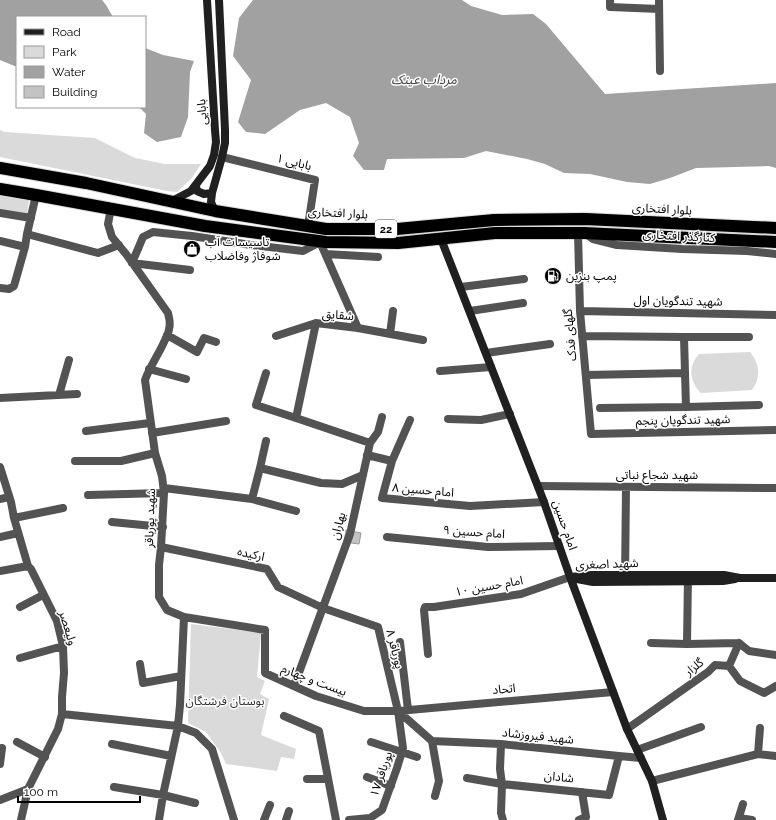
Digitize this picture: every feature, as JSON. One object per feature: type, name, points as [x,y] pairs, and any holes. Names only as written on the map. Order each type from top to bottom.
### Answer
[{"type":"highway","name":"بلوار افتخاری","points":[[0,168],[86,183],[215,211],[326,229],[397,229],[494,220],[585,219],[776,228]]},
{"type":"highway","name":"22","points":[[0,189],[36,194],[205,226],[320,242],[398,243],[495,233],[581,233],[776,242]]},
{"type":"street","name":"بابایی","points":[[170,202],[191,191],[196,186],[210,166],[214,155],[216,142],[207,0]]},
{"type":"street","name":"بابایی","points":[[215,211],[211,202],[212,193],[225,143],[219,0]]},
{"type":"street","points":[[610,0],[610,7],[659,9]]},
{"type":"street","points":[[659,0],[660,71]]},
{"type":"street","name":"بابایی ۱","points":[[222,156],[315,180],[308,226]]},
{"type":"street","points":[[196,186],[197,191],[204,194],[212,193]]},
{"type":"street","points":[[0,288],[14,286],[25,247],[36,194]]},
{"type":"street","name":"شهید پورباقر","points":[[111,208],[108,224],[112,237],[168,313],[170,320],[170,328],[145,380],[155,453],[162,476],[164,491],[162,547],[159,565],[159,597],[167,610],[184,617],[265,630]]},
{"type":"street","points":[[0,212],[31,218]]},
{"type":"street","points":[[190,270],[132,263],[143,237],[153,232],[302,251],[320,242]]},
{"type":"street","name":"کنارگذر افتخاری","points":[[581,233],[593,239],[617,245],[776,254]]},
{"type":"street","name":"گلهای فدک","points":[[581,233],[580,311],[591,434]]},
{"type":"street","points":[[27,234],[98,253],[119,245]]},
{"type":"street","name":"امام حسین","points":[[441,239],[538,486],[570,577],[627,728],[652,781],[663,820]]},
{"type":"street","points":[[0,241],[25,247]]},
{"type":"street","name":"شقایق","points":[[320,242],[358,328]]},
{"type":"street","points":[[326,254],[378,257]]},
{"type":"street","points":[[461,287],[524,279]]},
{"type":"street","points":[[470,310],[523,303]]},
{"type":"street","points":[[390,334],[393,311]]},
{"type":"street","name":"شهید تندگویان اول","points":[[580,311],[776,315]]},
{"type":"street","points":[[276,336],[316,323]]},
{"type":"street","name":"شقایق","points":[[296,418],[316,323],[358,328]]},
{"type":"street","points":[[358,328],[423,340]]},
{"type":"street","points":[[167,335],[197,352],[204,338],[216,342]]},
{"type":"street","points":[[582,336],[749,338]]},
{"type":"street","points":[[684,338],[686,407]]},
{"type":"street","points":[[486,353],[550,344]]},
{"type":"street","points":[[60,395],[69,360]]},
{"type":"street","points":[[440,371],[491,367]]},
{"type":"street","points":[[149,369],[186,378]]},
{"type":"street","points":[[266,373],[256,405],[370,443]]},
{"type":"street","points":[[586,375],[685,373]]},
{"type":"street","points":[[0,398],[78,394]]},
{"type":"street","points":[[600,408],[759,405]]},
{"type":"street","points":[[448,419],[481,420],[510,414]]},
{"type":"street","name":"بهاران","points":[[294,686],[350,534],[370,443],[378,432],[382,417]]},
{"type":"street","name":"امام حسین ۸","points":[[410,420],[392,461],[382,498],[470,506],[544,502]]},
{"type":"street","points":[[152,432],[226,421]]},
{"type":"street","points":[[86,431],[150,423]]},
{"type":"street","name":"شهید تندگویان پنجم","points":[[591,434],[776,430]]},
{"type":"street","points":[[252,499],[266,441]]},
{"type":"street","points":[[75,461],[121,461],[155,453]]},
{"type":"street","points":[[367,455],[392,461]]},
{"type":"street","name":"ولیعصر","points":[[0,467],[28,566],[31,569],[56,621],[63,646],[64,673],[62,714],[58,729],[28,789],[21,820]]},
{"type":"street","points":[[260,468],[321,483],[342,484],[363,475]]},
{"type":"street","name":"شهید شجاع نباتی","points":[[538,486],[776,488]]},
{"type":"street","points":[[625,578],[626,487]]},
{"type":"street","points":[[88,495],[164,491],[252,499],[296,511]]},
{"type":"street","points":[[0,499],[9,498]]},
{"type":"street","points":[[14,518],[63,508]]},
{"type":"street","points":[[112,522],[162,527]]},
{"type":"street","points":[[0,537],[18,533]]},
{"type":"street","name":"امام حسین ۹","points":[[387,537],[488,547],[559,546]]},
{"type":"street","name":"ارکیده","points":[[162,547],[267,569],[278,587],[323,608]]},
{"type":"street","points":[[0,571],[28,566]]},
{"type":"street","name":"شهید اصغری","points":[[570,577],[593,582],[625,578],[688,578],[723,582],[740,578],[776,578]]},
{"type":"street","name":"امام حسین ۱۰","points":[[428,654],[425,607],[434,607],[521,594],[570,577]]},
{"type":"street","points":[[687,644],[688,578]]},
{"type":"street","points":[[20,607],[43,595]]},
{"type":"street","name":"پورباقر ۸","points":[[323,608],[378,627],[398,710]]},
{"type":"street","points":[[159,820],[178,726],[184,617]]},
{"type":"street","name":"بیست و چهارم","points":[[265,630],[265,673],[316,696],[364,710],[398,710]]},
{"type":"street","points":[[400,642],[408,710]]},
{"type":"street","points":[[651,643],[739,643],[749,651],[776,655]]},
{"type":"street","points":[[739,643],[729,666],[740,681],[764,693],[776,686]]},
{"type":"street","points":[[20,658],[63,646]]},
{"type":"street","points":[[140,664],[143,683],[181,676]]},
{"type":"street","name":"گلزار","points":[[627,728],[708,672],[715,665],[729,666]]},
{"type":"street","name":"اتحاد","points":[[398,710],[613,692]]},
{"type":"street","points":[[398,710],[432,740],[439,781],[435,796]]},
{"type":"street","name":"پورباقر ۱۷","points":[[349,820],[370,818],[382,810],[403,748],[398,710]]},
{"type":"street","points":[[62,714],[178,726],[196,733],[212,749],[234,820]]},
{"type":"street","points":[[284,716],[319,731],[336,820]]},
{"type":"street","points":[[637,750],[701,727]]},
{"type":"street","points":[[758,754],[760,728]]},
{"type":"street","name":"شهید فیروزشاد","points":[[432,740],[501,744],[641,758]]},
{"type":"street","points":[[17,742],[45,757]]},
{"type":"street","points":[[371,742],[417,757]]},
{"type":"street","points":[[112,744],[172,756]]},
{"type":"street","points":[[501,744],[501,812],[503,820]]},
{"type":"street","points":[[0,764],[2,748]]},
{"type":"street","points":[[652,781],[758,754],[776,756]]},
{"type":"street","name":"شادان","points":[[467,778],[502,784],[609,795],[619,756]]},
{"type":"street","points":[[366,777],[391,786]]},
{"type":"street","points":[[307,779],[328,779]]},
{"type":"street","points":[[114,787],[163,795],[195,803]]},
{"type":"street","points":[[0,800],[28,789]]},
{"type":"street","points":[[579,820],[586,817],[582,792]]},
{"type":"street","points":[[743,804],[738,819],[752,820]]},
{"type":"street","points":[[264,820],[270,805]]},
{"type":"street","points":[[286,820],[289,811]]},
{"type":"green space","points":[[0,130],[5,132],[95,138],[135,158],[165,164],[201,164],[191,179],[177,192],[167,191],[0,157]]},
{"type":"green space","points":[[0,194],[29,200],[27,215],[0,211]]},
{"type":"green space","points":[[750,352],[756,361],[758,371],[757,380],[752,390],[701,393],[694,384],[691,374],[692,368],[695,359],[699,354]]},
{"type":"green space","name":"بوستان فرشتگان","points":[[191,624],[261,633],[257,677],[265,681],[260,694],[269,699],[261,735],[296,749],[294,759],[281,757],[277,771],[226,764],[221,753],[206,732],[188,723]]},
{"type":"water","points":[[0,0],[102,0],[112,16],[16,16],[16,67],[0,60]]},
{"type":"water","name":"مرداب عینک","points":[[253,0],[462,0],[471,6],[502,15],[533,14],[546,24],[605,94],[776,83],[776,168],[769,166],[696,168],[650,184],[627,182],[590,174],[564,173],[545,164],[486,151],[464,158],[387,159],[384,170],[364,170],[353,156],[359,143],[350,117],[326,103],[300,110],[265,134],[246,132],[238,122],[251,80],[233,56],[239,18]]},
{"type":"water","points":[[146,48],[163,55],[194,61],[190,72],[188,117],[181,137],[157,142],[144,133],[146,114],[140,108],[146,108]]},
{"type":"building","points":[[346,530],[361,533],[359,544],[344,542]]},
{"type":"place","name":"تاسیسات آب شوفاژ وفاضلاب","points":[[192,249]]},
{"type":"place","name":"پمپ بنزین","points":[[553,276]]}]
